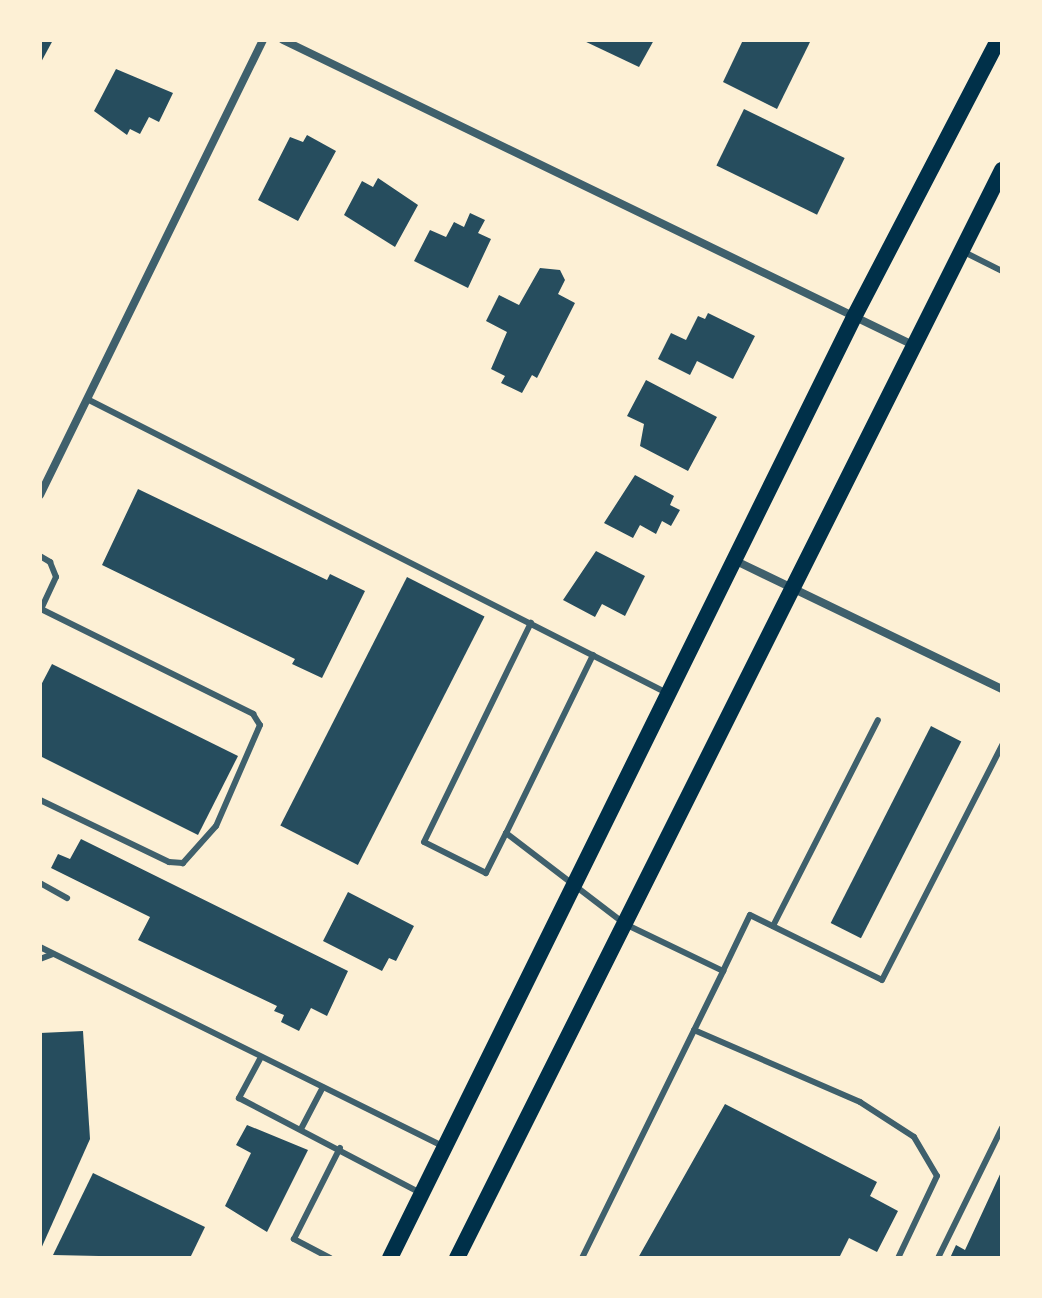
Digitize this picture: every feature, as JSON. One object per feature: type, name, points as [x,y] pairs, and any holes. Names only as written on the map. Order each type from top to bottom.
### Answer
[{"type":"main road","points":[[390,1258],[854,317],[998,40]]},
{"type":"main road","points":[[457,1258],[1002,170]]},
{"type":"street","points":[[40,495],[263,40]]},
{"type":"street","points":[[283,40],[914,346]]},
{"type":"street","points":[[734,560],[1002,689]]},
{"type":"lane","points":[[962,251],[1002,271]]},
{"type":"lane","points":[[87,399],[667,693]]},
{"type":"lane","points":[[40,556],[50,562],[56,577],[41,610],[253,714],[260,725],[216,826],[183,863],[169,862],[40,800]]},
{"type":"lane","points":[[531,623],[424,842],[486,873],[593,655]]},
{"type":"lane","points":[[773,926],[878,720]]},
{"type":"lane","points":[[582,1258],[750,915],[882,980],[1002,745]]},
{"type":"lane","points":[[506,833],[625,924],[723,971]]},
{"type":"lane","points":[[40,883],[67,898]]},
{"type":"lane","points":[[40,947],[445,1148]]},
{"type":"lane","points":[[40,959],[53,954]]},
{"type":"lane","points":[[694,1030],[860,1102],[914,1137],[937,1176],[898,1258]]},
{"type":"lane","points":[[261,1057],[239,1098],[422,1193]]},
{"type":"lane","points":[[301,1129],[323,1087]]},
{"type":"lane","points":[[938,1258],[1002,1128]]},
{"type":"lane","points":[[330,1258],[294,1239],[340,1148]]},
{"type":"building","points":[[40,40],[53,40],[40,64]]},
{"type":"building","points":[[582,40],[654,40],[639,67]]},
{"type":"building","points":[[743,40],[811,40],[777,109],[723,82]]},
{"type":"building","points":[[116,69],[173,93],[159,122],[149,117],[140,134],[130,129],[127,135],[94,111]]},
{"type":"building","points":[[744,109],[845,158],[817,215],[716,166]]},
{"type":"building","points":[[307,135],[336,151],[298,221],[258,200],[290,137],[303,142]]},
{"type":"building","points":[[378,178],[418,205],[395,247],[344,215],[362,181],[373,187]]},
{"type":"building","points":[[470,213],[485,220],[478,233],[491,239],[468,288],[414,261],[430,230],[446,237],[454,222],[464,227]]},
{"type":"building","points":[[540,268],[560,270],[565,280],[558,294],[575,303],[537,378],[532,375],[522,393],[501,383],[505,376],[491,369],[507,332],[486,321],[499,295],[519,305]]},
{"type":"building","points":[[708,313],[755,336],[733,379],[697,361],[690,375],[658,359],[671,333],[686,340],[698,316],[705,319]]},
{"type":"building","points":[[646,380],[717,417],[688,471],[640,446],[644,424],[627,416]]},
{"type":"building","points":[[635,475],[674,496],[670,505],[680,510],[671,526],[662,521],[656,534],[640,525],[633,538],[604,523]]},
{"type":"building","points":[[138,489],[327,580],[330,574],[365,591],[322,678],[292,664],[295,659],[102,565]]},
{"type":"building","points":[[596,551],[645,576],[625,616],[602,604],[595,617],[563,600]]},
{"type":"building","points":[[407,577],[485,616],[358,865],[280,826]]},
{"type":"building","points":[[52,664],[238,756],[198,835],[40,756],[40,687]]},
{"type":"building","points":[[931,726],[961,741],[861,938],[831,923]]},
{"type":"building","points":[[81,839],[348,971],[327,1016],[311,1008],[299,1031],[281,1022],[284,1015],[274,1011],[277,1006],[138,940],[150,917],[51,868],[58,854],[70,859]]},
{"type":"building","points":[[348,892],[414,926],[396,961],[389,958],[382,971],[323,941]]},
{"type":"building","points":[[83,1031],[90,1139],[40,1251],[40,1033]]},
{"type":"building","points":[[725,1104],[877,1182],[870,1196],[898,1211],[877,1252],[849,1238],[839,1258],[638,1258]]},
{"type":"building","points":[[247,1125],[308,1150],[267,1232],[225,1206],[251,1153],[236,1145]]},
{"type":"building","points":[[1002,1170],[1002,1258],[950,1258],[956,1245],[965,1250]]},
{"type":"building","points":[[93,1173],[205,1227],[190,1258],[53,1255]]}]
